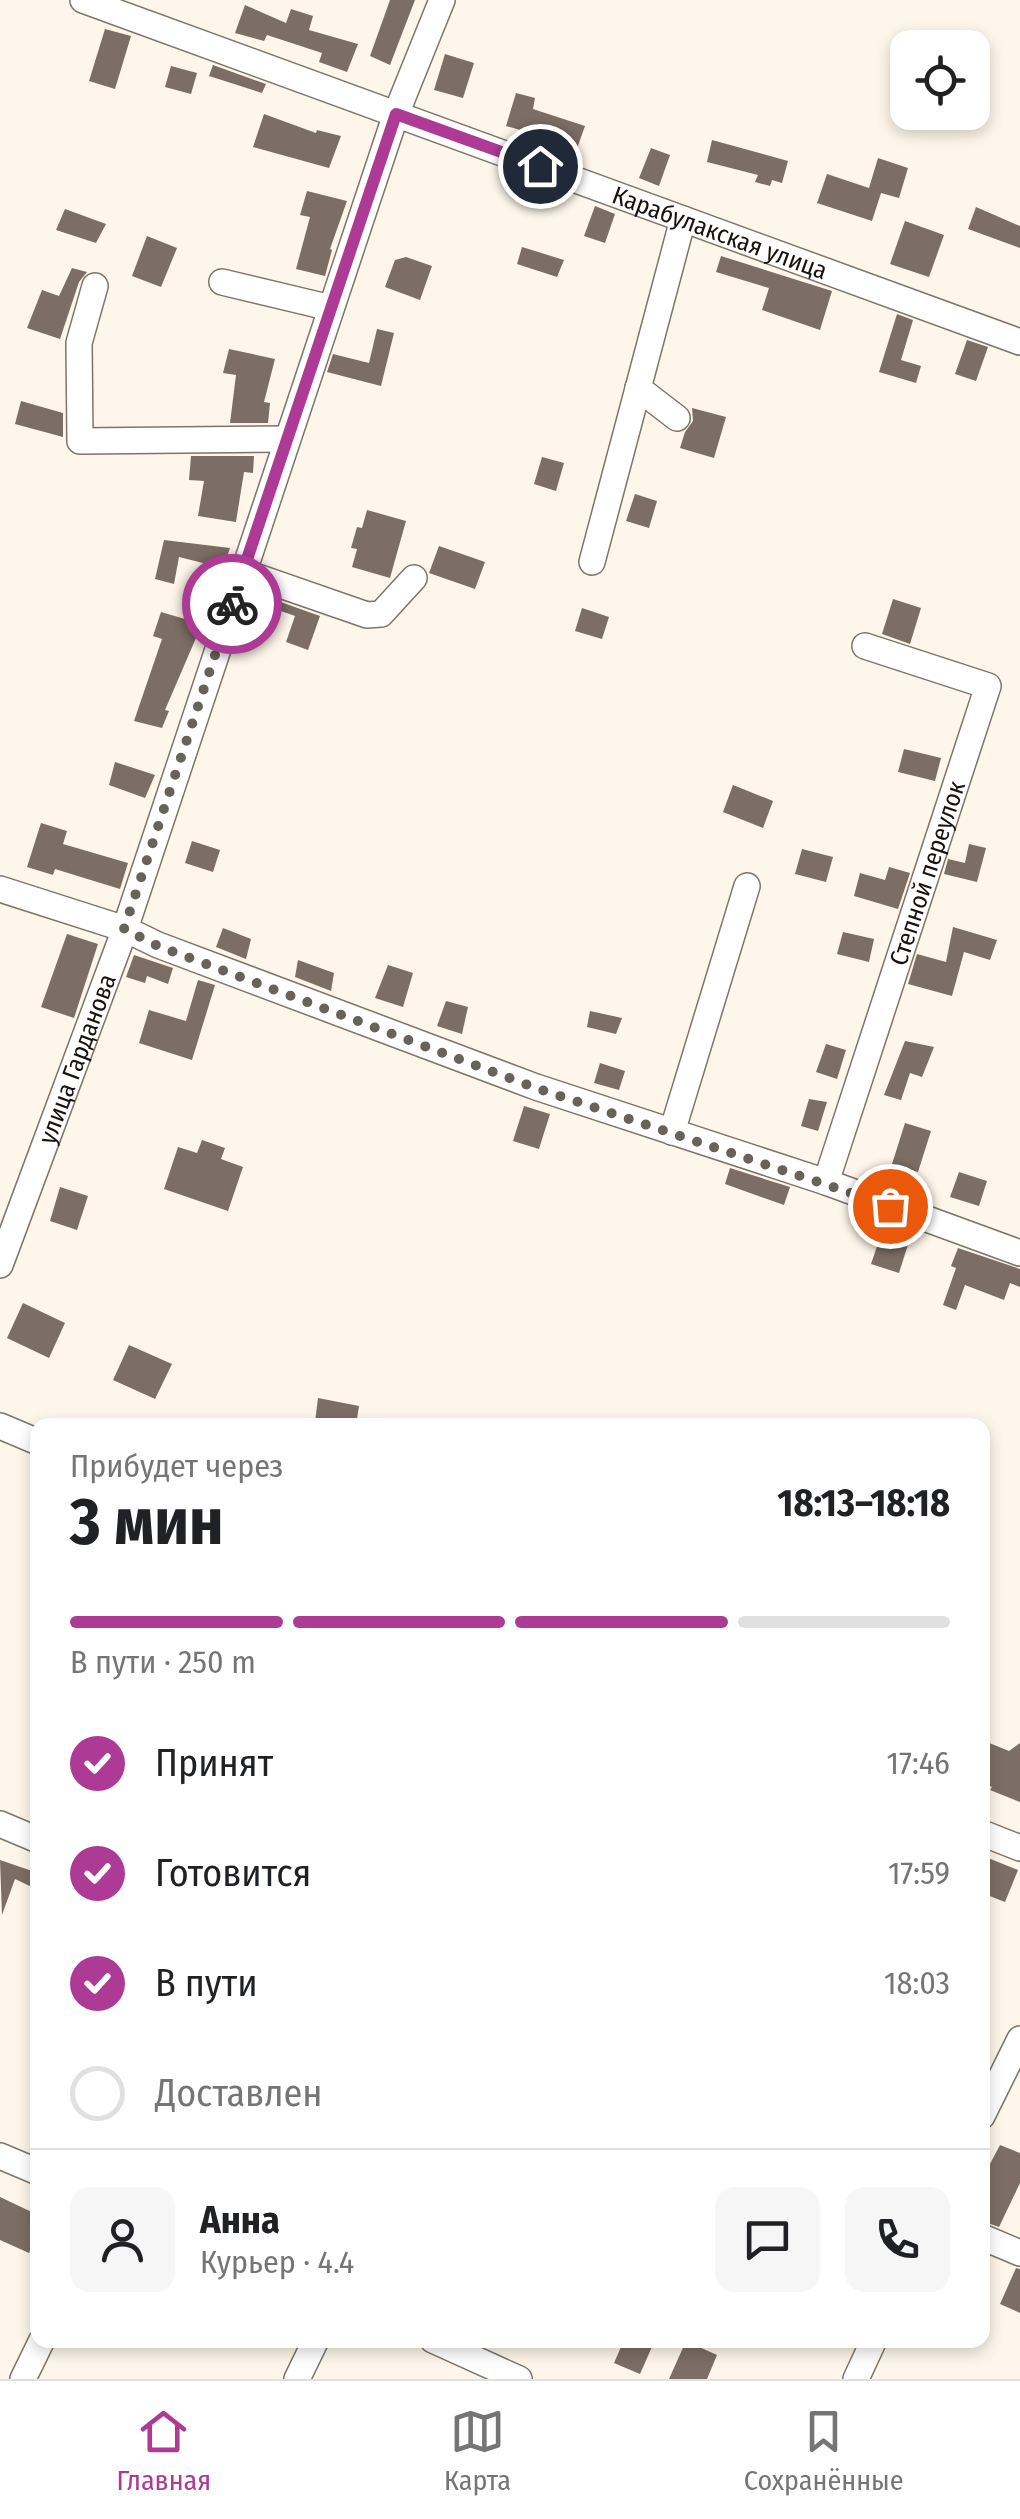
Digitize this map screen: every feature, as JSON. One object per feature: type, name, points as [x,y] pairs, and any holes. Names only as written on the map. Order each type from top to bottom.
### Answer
[{"type":"street","name":"Карабулакская улица","points":[[83,0],[1020,342]]},
{"type":"street","name":"улица Гарданова","points":[[0,1266],[124,929],[396,114],[442,0]]},
{"type":"street","points":[[592,562],[683,219]]},
{"type":"street","points":[[222,282],[331,308]]},
{"type":"street","points":[[95,286],[79,343],[80,441],[286,439]]},
{"type":"street","points":[[638,388],[677,418]]},
{"type":"street","points":[[243,572],[366,615],[381,614],[414,578]]},
{"type":"street","name":"Степной переулок","points":[[826,1182],[988,686],[864,646]]},
{"type":"street","points":[[672,1132],[746,886]]},
{"type":"street","points":[[0,889],[124,929],[158,946],[536,1088],[826,1182],[1020,1253]]},
{"type":"street","points":[[0,1426],[30,1439]]},
{"type":"street","points":[[0,1824],[30,1837]]},
{"type":"street","points":[[990,1836],[1020,1848]]},
{"type":"street","points":[[990,2100],[1020,2039]]},
{"type":"street","points":[[0,2156],[30,2169]]},
{"type":"street","points":[[990,2241],[1020,2254]]},
{"type":"street","points":[[23,2379],[38,2348]]},
{"type":"street","points":[[297,2379],[312,2348]]},
{"type":"street","points":[[451,2348],[519,2379]]},
{"type":"street","points":[[856,2379],[870,2348]]},
{"type":"building","points":[[390,0],[415,0],[390,65],[370,56]]},
{"type":"building","points":[[245,5],[286,23],[291,9],[313,16],[309,30],[358,44],[347,72],[319,62],[322,53],[267,35],[264,41],[235,33]]},
{"type":"building","points":[[105,29],[131,36],[115,89],[89,81]]},
{"type":"building","points":[[445,54],[474,63],[463,98],[434,90]]},
{"type":"building","points":[[213,65],[266,84],[262,93],[209,76]]},
{"type":"building","points":[[171,66],[197,73],[191,94],[165,87]]},
{"type":"building","points":[[516,93],[535,98],[533,109],[585,126],[575,154],[543,144],[545,137],[506,126]]},
{"type":"building","points":[[264,114],[316,133],[317,130],[341,136],[329,168],[253,147]]},
{"type":"building","points":[[712,140],[788,161],[782,183],[772,180],[770,186],[755,182],[758,175],[707,162]]},
{"type":"building","points":[[651,148],[670,155],[659,186],[639,178]]},
{"type":"building","points":[[878,158],[908,168],[899,198],[881,193],[872,221],[817,203],[827,174],[869,188]]},
{"type":"building","points":[[307,191],[347,201],[325,276],[296,269],[310,217],[300,215]]},
{"type":"building","points":[[595,206],[615,214],[605,243],[584,236]]},
{"type":"building","points":[[976,207],[1020,226],[1020,248],[968,229]]},
{"type":"building","points":[[65,209],[106,224],[96,243],[56,230]]},
{"type":"building","points":[[905,221],[944,235],[929,277],[890,264]]},
{"type":"building","points":[[147,236],[177,248],[161,287],[132,276]]},
{"type":"building","points":[[522,247],[564,260],[557,277],[517,264]]},
{"type":"building","points":[[721,256],[832,291],[820,330],[762,310],[769,288],[716,272]]},
{"type":"building","points":[[406,257],[432,266],[420,300],[385,287],[395,260]]},
{"type":"building","points":[[72,268],[87,272],[79,282],[60,339],[27,328],[42,290],[59,296]]},
{"type":"building","points":[[897,314],[913,320],[901,360],[921,366],[916,383],[879,372]]},
{"type":"building","points":[[377,329],[394,333],[381,386],[327,372],[333,354],[369,363]]},
{"type":"building","points":[[967,340],[988,347],[976,381],[955,374]]},
{"type":"building","points":[[229,349],[275,359],[264,402],[270,403],[268,423],[230,423],[236,375],[223,373]]},
{"type":"building","points":[[21,401],[63,413],[63,437],[15,424]]},
{"type":"building","points":[[692,408],[726,417],[714,458],[680,448],[693,421]]},
{"type":"building","points":[[191,456],[254,456],[253,473],[244,472],[236,522],[198,516],[204,481],[189,480]]},
{"type":"building","points":[[542,457],[564,463],[556,491],[534,484]]},
{"type":"building","points":[[635,494],[657,501],[649,528],[626,521]]},
{"type":"building","points":[[367,510],[406,521],[390,578],[352,567],[357,549],[351,548]]},
{"type":"building","points":[[164,540],[230,548],[223,568],[179,557],[174,584],[155,579]]},
{"type":"building","points":[[439,546],[485,562],[475,589],[429,573]]},
{"type":"building","points":[[261,595],[320,616],[308,650],[286,642],[295,616],[258,603]]},
{"type":"building","points":[[893,599],[921,608],[910,644],[882,634]]},
{"type":"building","points":[[582,608],[609,617],[602,639],[575,631]]},
{"type":"building","points":[[161,612],[202,624],[165,710],[169,711],[162,728],[134,721],[162,639],[153,636]]},
{"type":"building","points":[[904,749],[941,758],[935,781],[898,772]]},
{"type":"building","points":[[115,762],[155,775],[145,798],[109,785]]},
{"type":"building","points":[[733,785],[773,801],[763,828],[723,812]]},
{"type":"building","points":[[41,823],[67,831],[63,844],[128,863],[120,889],[55,869],[53,875],[27,867]]},
{"type":"building","points":[[192,841],[220,850],[213,872],[185,863]]},
{"type":"building","points":[[969,844],[986,848],[977,882],[944,874],[948,859],[965,863]]},
{"type":"building","points":[[802,849],[833,857],[826,882],[795,874]]},
{"type":"building","points":[[889,867],[910,873],[898,909],[854,896],[860,873],[885,880]]},
{"type":"building","points":[[953,927],[997,940],[990,960],[964,952],[952,996],[908,984],[917,954],[946,962]]},
{"type":"building","points":[[223,928],[251,939],[246,959],[216,947]]},
{"type":"building","points":[[843,932],[874,939],[869,962],[837,954]]},
{"type":"building","points":[[67,934],[98,944],[74,1018],[41,1007]]},
{"type":"building","points":[[134,955],[173,968],[168,984],[147,976],[145,983],[126,977]]},
{"type":"building","points":[[298,960],[334,973],[331,991],[295,977]]},
{"type":"building","points":[[388,965],[413,973],[403,1007],[375,998]]},
{"type":"building","points":[[198,980],[215,985],[192,1060],[139,1043],[149,1010],[186,1021]]},
{"type":"building","points":[[446,1001],[468,1007],[462,1034],[437,1026]]},
{"type":"building","points":[[590,1011],[622,1018],[616,1034],[587,1027]]},
{"type":"building","points":[[905,1041],[934,1047],[922,1077],[910,1073],[901,1100],[884,1095]]},
{"type":"building","points":[[826,1044],[846,1050],[837,1079],[816,1072]]},
{"type":"building","points":[[600,1063],[625,1071],[619,1090],[594,1083]]},
{"type":"building","points":[[809,1099],[827,1102],[818,1131],[801,1126]]},
{"type":"building","points":[[524,1106],[550,1114],[539,1149],[513,1141]]},
{"type":"building","points":[[905,1123],[931,1131],[918,1172],[892,1164]]},
{"type":"building","points":[[202,1140],[225,1148],[221,1159],[243,1167],[228,1211],[164,1189],[178,1147],[197,1153]]},
{"type":"building","points":[[730,1168],[790,1187],[784,1205],[725,1184]]},
{"type":"building","points":[[959,1172],[987,1181],[979,1206],[950,1197]]},
{"type":"building","points":[[60,1187],[88,1196],[77,1230],[50,1221]]},
{"type":"building","points":[[885,1223],[912,1232],[899,1273],[871,1264]]},
{"type":"building","points":[[958,1248],[1020,1269],[1020,1287],[1010,1283],[1004,1300],[965,1285],[956,1310],[943,1305],[956,1268],[951,1266]]},
{"type":"building","points":[[23,1303],[65,1323],[49,1358],[7,1338]]},
{"type":"building","points":[[129,1345],[172,1364],[155,1399],[113,1380]]},
{"type":"building","points":[[318,1398],[359,1406],[357,1418],[316,1418]]},
{"type":"building","points":[[990,1743],[1009,1751],[1020,1743],[1020,1802],[990,1790]]},
{"type":"building","points":[[990,1859],[1018,1870],[1005,1902],[990,1896]]},
{"type":"building","points":[[0,1860],[30,1870],[30,1886],[15,1879],[2,1915]]},
{"type":"building","points":[[1000,2145],[1020,2153],[1020,2183],[999,2227],[990,2224],[990,2164]]},
{"type":"building","points":[[0,2197],[30,2211],[30,2251],[0,2240]]},
{"type":"building","points":[[1016,2268],[1020,2269],[1020,2313],[1000,2304]]},
{"type":"building","points":[[621,2348],[651,2348],[640,2374],[614,2363]]},
{"type":"building","points":[[683,2348],[702,2348],[717,2355],[707,2379],[669,2379]]},
{"type":"way so far","points":[[232,604],[124,929],[158,946],[536,1088],[890,1206]]},
{"type":"route","points":[[232,604],[396,114],[540,166]]}]
